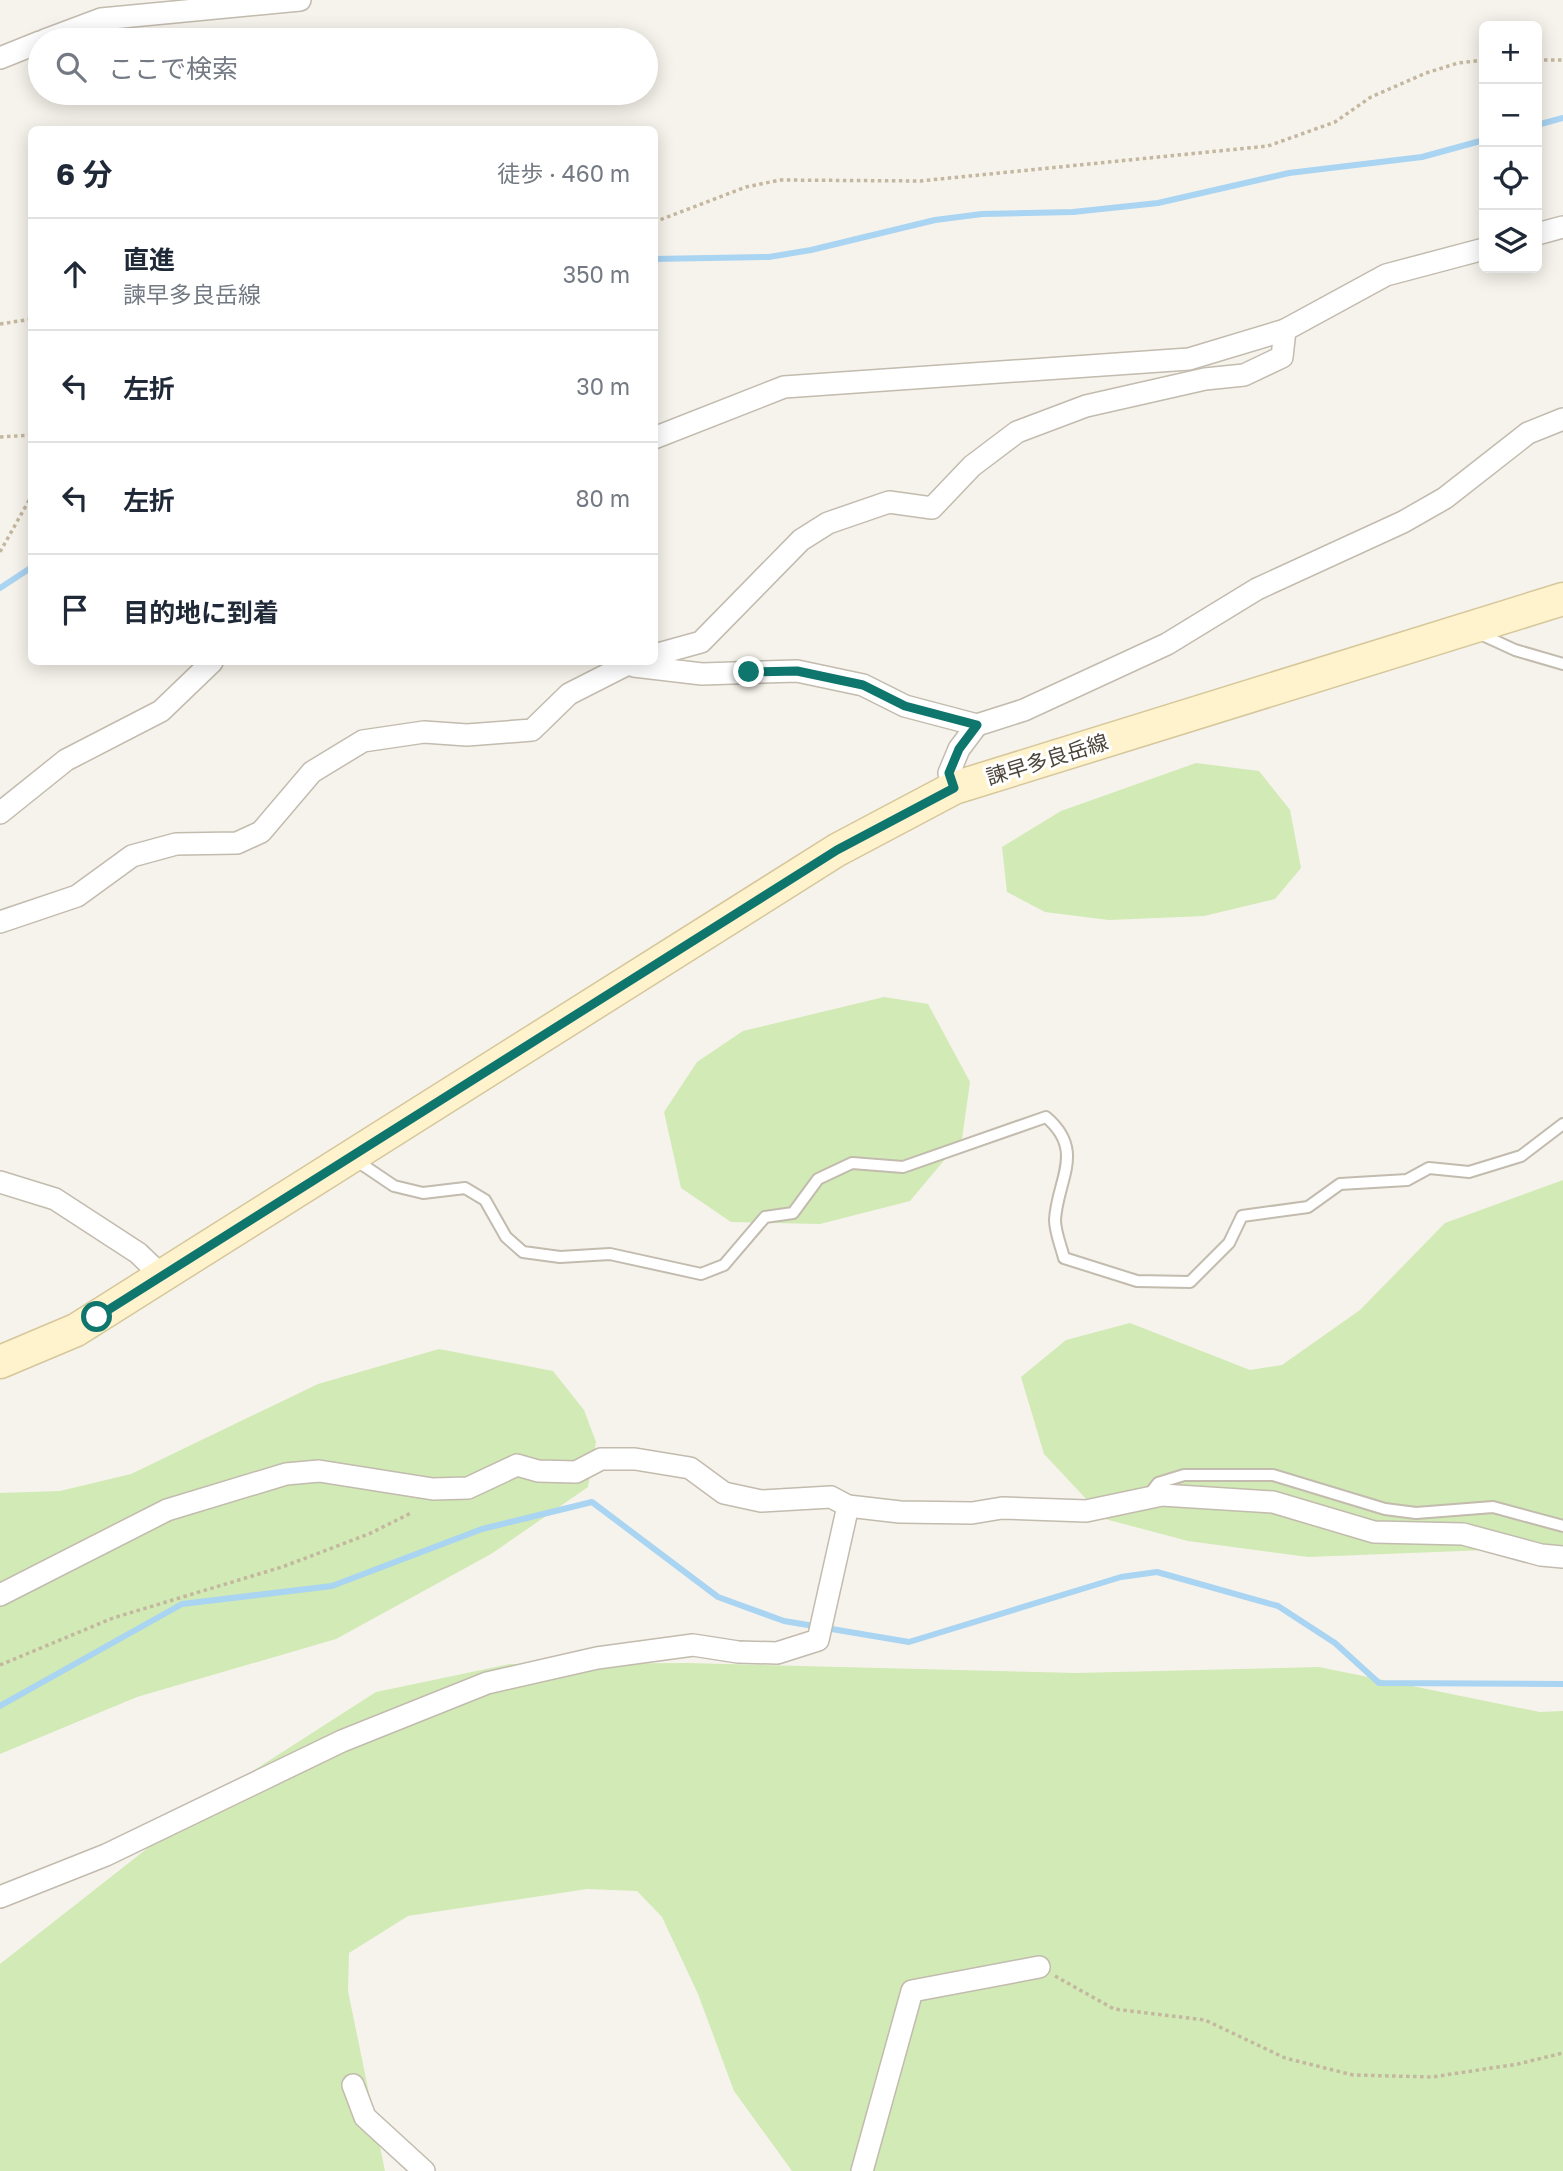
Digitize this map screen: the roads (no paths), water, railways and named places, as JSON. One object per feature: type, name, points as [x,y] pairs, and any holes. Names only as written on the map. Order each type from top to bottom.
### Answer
[{"type":"main road","name":"諫早多良岳線","points":[[0,1362],[76,1330],[837,850],[954,788],[1563,599]]},
{"type":"street","points":[[77,28],[101,19],[300,0]]},
{"type":"street","points":[[0,58],[28,47]]},
{"type":"street","points":[[1542,233],[1563,227]]},
{"type":"street","points":[[658,436],[784,387],[1189,359],[1285,330],[1386,275],[1479,249]]},
{"type":"street","points":[[658,654],[701,642],[801,540],[828,523],[889,502],[932,508],[972,466],[1017,432],[1086,406],[1205,379],[1244,375],[1282,357],[1285,330]]},
{"type":"street","points":[[641,665],[702,674],[797,671],[863,685],[905,706],[977,725],[1024,709],[1167,644],[1257,589],[1403,522],[1446,498],[1528,433],[1563,419]]},
{"type":"street","points":[[0,813],[66,760],[161,711],[209,665]]},
{"type":"street","points":[[0,922],[77,896],[132,856],[176,844],[237,843],[261,832],[312,772],[363,741],[424,732],[467,736],[531,730],[569,694],[623,665]]},
{"type":"street","points":[[954,788],[949,773],[959,749],[977,725]]},
{"type":"street","points":[[0,1182],[55,1199],[138,1253],[162,1276]]},
{"type":"street","points":[[0,1595],[167,1510],[286,1474],[319,1471],[445,1489],[468,1488],[517,1465],[538,1471],[576,1472],[601,1459],[635,1459],[690,1468],[724,1493],[761,1501],[831,1497],[848,1506],[900,1512],[972,1513],[1002,1508],[1086,1511],[1162,1495],[1273,1502],[1374,1532],[1463,1534],[1541,1555],[1563,1557]]},
{"type":"street","points":[[0,1897],[106,1855],[342,1741],[487,1683],[597,1658],[652,1650],[693,1645],[738,1652],[777,1653],[818,1640],[848,1506]]},
{"type":"street","points":[[862,2171],[912,1991],[1040,1967]]},
{"type":"street","points":[[353,2085],[365,2117],[424,2171]]},
{"type":"lane","points":[[1469,628],[1515,650],[1563,664]]},
{"type":"lane","points":[[352,1157],[394,1186],[423,1192],[465,1188],[485,1199],[506,1237],[523,1252],[559,1257],[610,1254],[701,1274],[723,1265],[765,1217],[793,1213],[818,1179],[852,1163],[903,1167],[1046,1117],[1059,1128],[1069,1161],[1055,1220],[1064,1258],[1137,1281],[1190,1282],[1229,1243],[1242,1216],[1308,1207],[1340,1184],[1407,1180],[1429,1168],[1469,1172],[1521,1156],[1563,1124]]},
{"type":"lane","points":[[1147,1498],[1158,1483],[1184,1475],[1273,1475],[1385,1508],[1416,1513],[1493,1507],[1563,1526]]},
{"type":"waterway","points":[[1542,124],[1563,118]]},
{"type":"waterway","points":[[658,259],[769,257],[811,250],[935,220],[982,214],[1073,212],[1158,203],[1289,173],[1422,157],[1479,141]]},
{"type":"waterway","points":[[0,588],[28,570]]},
{"type":"waterway","points":[[0,1706],[182,1604],[332,1586],[482,1529],[592,1502],[718,1597],[784,1621],[909,1642],[1121,1577],[1157,1572],[1278,1606],[1335,1643],[1379,1683],[1563,1684]]}]
